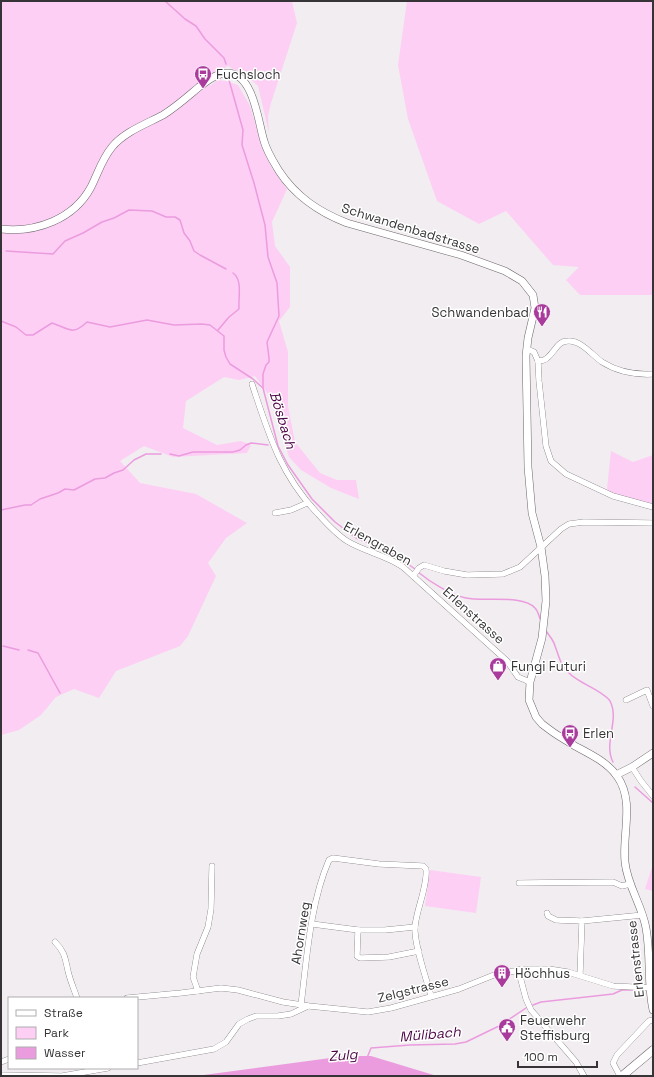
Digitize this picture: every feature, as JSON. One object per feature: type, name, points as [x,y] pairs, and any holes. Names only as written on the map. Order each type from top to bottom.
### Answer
[{"type":"main road","points":[[621,1076],[653,1050]]},
{"type":"street","name":"Schwandenbadstrasse","points":[[1,229],[31,229],[66,215],[79,204],[85,196],[91,187],[106,155],[119,140],[171,110],[210,79],[221,74],[231,74],[238,76],[245,81],[250,90],[264,142],[280,171],[297,193],[316,208],[347,223],[461,254],[505,271],[522,281],[533,295],[535,308],[528,338],[527,350],[526,379],[528,467],[532,513],[541,547],[546,589],[546,609],[542,638],[530,682]]},
{"type":"street","points":[[538,361],[547,358],[562,342],[572,341],[579,344],[602,361],[619,370],[635,375],[653,374]]},
{"type":"street","points":[[527,350],[534,352],[538,361],[546,446],[551,461],[566,474],[613,496],[653,507]]},
{"type":"street","name":"Erlengraben","points":[[252,384],[271,441],[288,476],[307,503],[341,537],[355,546],[416,572]]},
{"type":"street","points":[[275,513],[291,510],[307,503]]},
{"type":"street","points":[[416,572],[422,566],[426,565],[444,571],[467,575],[503,574],[520,567],[565,526],[575,523],[653,523]]},
{"type":"street","name":"Erlenstrasse","points":[[416,572],[506,661],[518,677],[530,682],[529,693],[531,706],[536,717],[542,724],[606,765],[616,775],[623,789],[626,805],[624,856],[626,867],[630,884],[643,915],[647,934],[653,1010]]},
{"type":"street","points":[[626,700],[648,690],[653,706]]},
{"type":"street","points":[[616,775],[632,767],[653,753]]},
{"type":"street","points":[[632,767],[641,782],[653,796]]},
{"type":"street","name":"Ahornweg","points":[[301,1005],[312,924],[317,900],[329,860],[333,858],[379,864],[423,866],[426,869],[425,879],[415,927]]},
{"type":"street","points":[[198,991],[193,977],[197,954],[208,927],[211,910],[212,866]]},
{"type":"street","points":[[519,883],[613,882],[622,886],[630,884]]},
{"type":"street","points":[[547,913],[548,916],[556,920],[582,921],[643,915]]},
{"type":"street","points":[[580,975],[582,921]]},
{"type":"street","points":[[312,924],[358,930],[385,930],[415,927],[418,951],[431,996]]},
{"type":"street","points":[[358,930],[357,956],[360,958],[389,958],[418,951]]},
{"type":"street","points":[[55,942],[60,947],[66,958],[68,971],[77,997]]},
{"type":"street","name":"Zelgstrasse","points":[[136,997],[221,988],[238,990],[283,1002],[301,1005],[368,1012],[391,1008],[459,989],[498,973],[518,970],[549,969],[580,975],[613,986],[651,988]]},
{"type":"street","points":[[518,970],[526,999],[531,1010],[576,1062],[584,1076]]},
{"type":"street","points":[[138,1063],[214,1049],[226,1042],[240,1024],[248,1019],[256,1016],[278,1016],[291,1014],[309,1006]]},
{"type":"street","points":[[621,1076],[613,1063],[617,1055],[649,1021],[653,1020]]},
{"type":"street","points":[[1,1075],[62,1076],[102,1069]]},
{"type":"green space","points":[[1,1],[292,1],[297,23],[271,103],[268,116],[269,133],[258,86],[249,78],[228,66],[207,77],[210,86],[217,80],[238,85],[250,106],[263,150],[272,168],[287,189],[272,222],[275,246],[290,267],[290,307],[279,321],[288,352],[288,406],[295,442],[320,473],[337,480],[356,480],[359,499],[331,488],[301,470],[289,457],[270,397],[255,376],[239,380],[224,377],[186,401],[183,428],[217,445],[241,441],[251,445],[247,453],[173,457],[144,446],[120,461],[140,483],[196,494],[247,523],[226,538],[208,563],[216,576],[188,636],[180,646],[116,671],[99,698],[74,689],[56,697],[41,715],[19,730],[1,735]]},
{"type":"green space","points":[[407,1],[653,1],[653,295],[580,295],[566,280],[579,267],[553,265],[506,211],[479,224],[437,201],[408,119],[398,65]]},
{"type":"green space","points":[[611,451],[633,462],[653,455],[653,505],[612,494],[607,489]]},
{"type":"green space","points":[[653,864],[653,891],[645,889]]},
{"type":"green space","points":[[430,870],[481,877],[476,913],[425,906]]},
{"type":"water","points":[[345,1056],[371,1056],[437,1076],[196,1076]]},
{"type":"waterway","name":"Bösbach","points":[[165,1],[185,19],[196,26],[205,39],[224,58],[226,64]]},
{"type":"waterway","name":"Bösbach","points":[[229,80],[243,130],[242,145],[265,225],[268,257],[277,283],[279,316],[267,342],[269,362],[266,365],[263,374],[263,388],[278,446],[288,465],[312,499],[335,522],[356,538],[395,555],[415,569]]},
{"type":"waterway","points":[[6,251],[53,254],[65,241],[129,210],[152,211],[166,217],[175,217],[180,220],[184,233],[190,241],[194,251],[226,269]]},
{"type":"waterway","points":[[218,330],[229,317],[239,309],[239,285],[238,280],[233,273]]},
{"type":"waterway","points":[[1,321],[16,327],[26,335],[33,335],[52,323],[71,330],[78,329],[87,322],[110,327],[147,320],[174,325],[210,325],[224,336],[224,350],[230,364],[253,379],[263,388]]},
{"type":"waterway","points":[[170,454],[179,456],[193,452],[233,452],[240,450],[251,443],[268,445]]},
{"type":"waterway","points":[[1,510],[31,505],[40,499],[65,489],[74,490],[95,479],[105,478],[123,470],[134,460],[146,454],[161,454]]},
{"type":"waterway","name":"Bösbach","points":[[418,572],[441,588],[466,598],[522,601],[536,609],[540,619]]},
{"type":"waterway","name":"Bösbach","points":[[547,632],[554,642],[560,660],[566,670],[573,677],[607,697],[610,701],[613,708],[613,724],[610,739],[610,755],[613,762]]},
{"type":"waterway","points":[[3,646],[19,650]]},
{"type":"waterway","points":[[28,650],[38,653],[60,693]]},
{"type":"waterway","name":"Bösbach","points":[[635,787],[653,803]]},
{"type":"waterway","name":"Mülibach","points":[[533,1005],[541,1002],[613,994],[622,990],[639,990]]},
{"type":"waterway","name":"Mülibach","points":[[367,1058],[371,1048],[455,1044],[466,1042],[499,1026],[526,1008]]},
{"type":"place","name":"Fuchsloch","points":[[203,89]]},
{"type":"place","name":"Schwandenbad","points":[[542,327]]},
{"type":"place","name":"Fungi Futuri","points":[[498,681]]},
{"type":"place","name":"Erlen","points":[[570,748]]},
{"type":"place","name":"Höchhus","points":[[502,988]]},
{"type":"place","name":"Feuerwehr Steffisburg","points":[[507,1042]]},
{"type":"water label","name":"Zulg","points":[[343,1055]]}]
